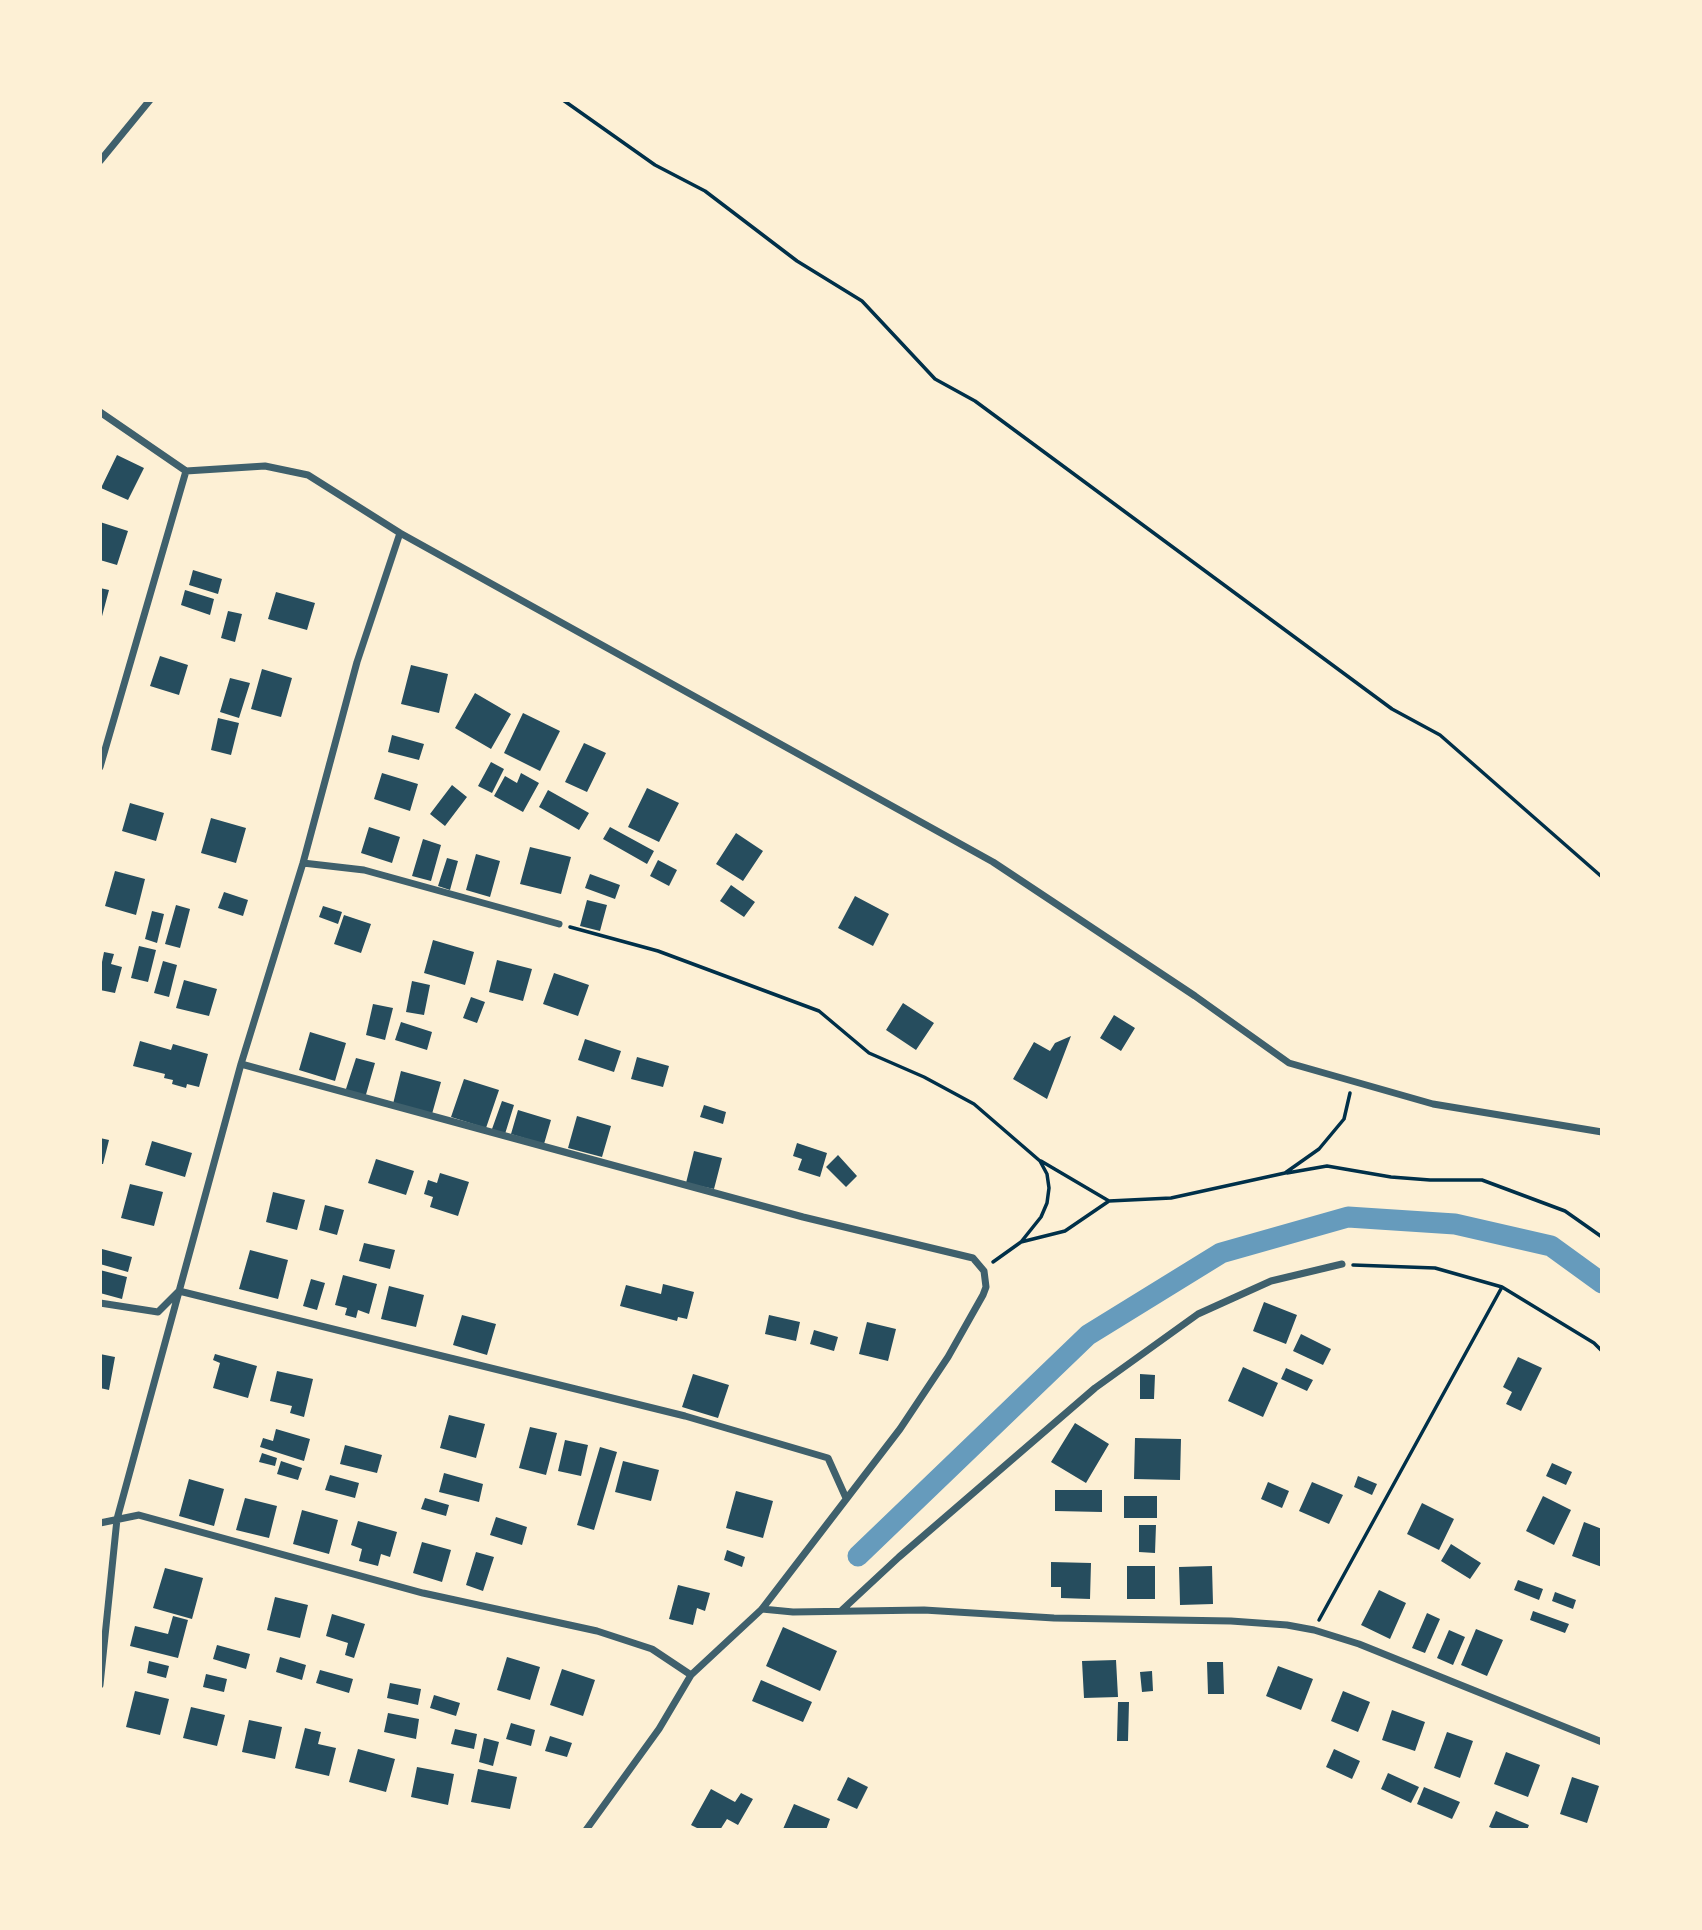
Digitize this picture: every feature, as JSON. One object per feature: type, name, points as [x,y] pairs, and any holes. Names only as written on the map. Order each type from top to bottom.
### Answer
[{"type":"street","points":[[100,161],[149,100]]},
{"type":"street","points":[[100,412],[186,471],[265,466],[308,475],[400,533],[993,862],[1195,996],[1289,1063],[1433,1104],[1602,1132]]},
{"type":"street","points":[[100,767],[186,471]]},
{"type":"street","points":[[100,1685],[117,1520],[241,1064],[303,863],[357,662],[400,533]]},
{"type":"street","points":[[303,863],[364,870],[559,924]]},
{"type":"street","points":[[241,1064],[803,1217],[973,1258],[984,1271],[986,1279],[983,1295],[948,1357],[892,1439],[762,1609],[691,1675],[659,1729],[586,1830]]},
{"type":"street","points":[[842,1610],[899,1557],[1095,1388],[1198,1314],[1271,1281],[1342,1264]]},
{"type":"street","points":[[100,1303],[158,1312],[179,1291]]},
{"type":"street","points":[[179,1291],[685,1416],[828,1458],[846,1498]]},
{"type":"street","points":[[100,1523],[139,1515],[423,1593],[597,1631],[652,1649],[691,1675]]},
{"type":"street","points":[[762,1609],[793,1612],[924,1609],[1054,1618],[1251,1622],[1314,1630],[1359,1644],[1602,1742]]},
{"type":"path","points":[[563,100],[655,165],[705,191],[796,261],[862,301],[935,379],[975,401],[1392,709],[1440,735],[1602,877]]},
{"type":"path","points":[[559,924],[658,951],[819,1011],[869,1053],[974,1104],[1040,1161],[1109,1201],[1171,1199],[1327,1166],[1391,1177],[1482,1180],[1566,1211],[1602,1237]]},
{"type":"path","points":[[1285,1173],[1319,1149],[1344,1119],[1352,1081]]},
{"type":"path","points":[[984,1271],[997,1258],[1021,1242],[1041,1217],[1047,1203],[1048,1181],[1040,1161]]},
{"type":"path","points":[[1021,1242],[1065,1231],[1109,1201]]},
{"type":"path","points":[[1342,1264],[1435,1268],[1502,1287],[1594,1343],[1602,1351]]},
{"type":"path","points":[[1314,1630],[1502,1287]]},
{"type":"building","points":[[117,455],[144,468],[128,500],[101,488]]},
{"type":"building","points":[[100,522],[128,531],[117,565],[100,560]]},
{"type":"building","points":[[193,570],[222,579],[218,594],[189,585]]},
{"type":"building","points":[[100,588],[109,590],[101,620],[100,620]]},
{"type":"building","points":[[185,590],[214,599],[210,615],[181,605]]},
{"type":"building","points":[[276,592],[315,603],[307,630],[268,619]]},
{"type":"building","points":[[228,611],[242,614],[235,642],[221,638]]},
{"type":"building","points":[[160,656],[188,665],[179,695],[150,686]]},
{"type":"building","points":[[411,665],[448,674],[439,713],[401,704]]},
{"type":"building","points":[[262,669],[292,678],[281,717],[251,709]]},
{"type":"building","points":[[230,678],[250,683],[239,718],[220,712]]},
{"type":"building","points":[[475,693],[511,714],[491,749],[455,728]]},
{"type":"building","points":[[523,713],[560,731],[540,771],[504,753]]},
{"type":"building","points":[[218,718],[239,723],[231,755],[211,750]]},
{"type":"building","points":[[392,735],[424,744],[419,760],[388,752]]},
{"type":"building","points":[[584,743],[606,753],[587,792],[565,782]]},
{"type":"building","points":[[491,762],[504,769],[492,793],[478,786]]},
{"type":"building","points":[[382,773],[418,784],[410,811],[374,799]]},
{"type":"building","points":[[521,773],[539,783],[523,812],[494,796],[505,776],[517,783]]},
{"type":"building","points":[[452,785],[467,797],[445,826],[430,814]]},
{"type":"building","points":[[647,788],[679,803],[659,842],[628,827]]},
{"type":"building","points":[[548,790],[589,813],[579,830],[539,807]]},
{"type":"building","points":[[130,803],[164,813],[156,841],[122,831]]},
{"type":"building","points":[[211,818],[246,828],[236,863],[201,853]]},
{"type":"building","points":[[369,827],[400,837],[392,863],[361,853]]},
{"type":"building","points":[[610,827],[654,851],[647,864],[603,839]]},
{"type":"building","points":[[736,833],[763,851],[743,881],[716,864]]},
{"type":"building","points":[[423,839],[441,845],[431,881],[412,876]]},
{"type":"building","points":[[530,847],[571,857],[561,894],[520,884]]},
{"type":"building","points":[[476,854],[500,861],[490,897],[466,890]]},
{"type":"building","points":[[447,858],[458,861],[450,890],[438,886]]},
{"type":"building","points":[[658,860],[677,870],[669,886],[650,876]]},
{"type":"building","points":[[115,871],[145,879],[136,915],[105,906]]},
{"type":"building","points":[[590,874],[620,885],[615,899],[585,888]]},
{"type":"building","points":[[731,885],[755,902],[744,917],[720,901]]},
{"type":"building","points":[[224,892],[248,900],[243,916],[218,908]]},
{"type":"building","points":[[855,896],[889,914],[873,946],[838,928]]},
{"type":"building","points":[[587,900],[607,905],[600,931],[580,926]]},
{"type":"building","points":[[176,905],[190,909],[180,948],[165,944]]},
{"type":"building","points":[[323,906],[342,912],[338,924],[319,917]]},
{"type":"building","points":[[152,911],[164,914],[157,943],[145,939]]},
{"type":"building","points":[[344,915],[371,924],[361,953],[334,944]]},
{"type":"building","points":[[433,940],[474,952],[465,985],[424,973]]},
{"type":"building","points":[[139,946],[156,950],[148,982],[131,978]]},
{"type":"building","points":[[104,952],[114,954],[111,964],[122,967],[115,993],[100,990],[100,962]]},
{"type":"building","points":[[497,960],[532,969],[523,1001],[489,992]]},
{"type":"building","points":[[163,961],[177,965],[169,997],[154,993]]},
{"type":"building","points":[[554,973],[589,985],[578,1016],[543,1004]]},
{"type":"building","points":[[184,980],[217,989],[209,1016],[176,1008]]},
{"type":"building","points":[[412,981],[430,985],[424,1015],[406,1012]]},
{"type":"building","points":[[471,997],[485,1002],[477,1023],[463,1018]]},
{"type":"building","points":[[903,1003],[934,1023],[916,1050],[886,1030]]},
{"type":"building","points":[[373,1004],[393,1008],[385,1040],[366,1035]]},
{"type":"building","points":[[1114,1015],[1135,1028],[1121,1051],[1100,1038]]},
{"type":"building","points":[[401,1022],[432,1032],[427,1050],[395,1040]]},
{"type":"building","points":[[310,1032],[346,1043],[335,1081],[299,1070]]},
{"type":"building","points":[[1071,1036],[1047,1099],[1013,1079],[1034,1042],[1050,1051],[1055,1043]]},
{"type":"building","points":[[585,1039],[621,1051],[614,1072],[578,1060]]},
{"type":"building","points":[[140,1041],[171,1050],[173,1044],[208,1054],[199,1087],[187,1084],[186,1088],[172,1084],[173,1080],[164,1078],[165,1074],[133,1066]]},
{"type":"building","points":[[637,1057],[669,1066],[663,1087],[631,1079]]},
{"type":"building","points":[[356,1058],[375,1063],[365,1098],[345,1092]]},
{"type":"building","points":[[401,1071],[441,1082],[432,1114],[393,1104]]},
{"type":"building","points":[[464,1079],[499,1090],[486,1128],[451,1117]]},
{"type":"building","points":[[502,1101],[514,1105],[505,1134],[492,1129]]},
{"type":"building","points":[[704,1105],[726,1112],[723,1124],[700,1117]]},
{"type":"building","points":[[518,1110],[551,1120],[544,1144],[511,1134]]},
{"type":"building","points":[[577,1116],[611,1126],[602,1157],[568,1148]]},
{"type":"building","points":[[100,1138],[109,1140],[103,1164],[100,1164]]},
{"type":"building","points":[[152,1141],[192,1153],[185,1177],[145,1165]]},
{"type":"building","points":[[797,1143],[827,1153],[820,1177],[798,1170],[802,1159],[793,1156]]},
{"type":"building","points":[[694,1151],[722,1158],[714,1189],[686,1183]]},
{"type":"building","points":[[838,1155],[857,1176],[846,1187],[826,1167]]},
{"type":"building","points":[[376,1159],[414,1171],[406,1195],[368,1183]]},
{"type":"building","points":[[440,1173],[469,1182],[458,1216],[430,1207],[433,1197],[424,1194],[428,1180],[437,1183]]},
{"type":"building","points":[[130,1184],[163,1192],[154,1226],[121,1218]]},
{"type":"building","points":[[273,1192],[305,1200],[297,1230],[266,1222]]},
{"type":"building","points":[[325,1205],[344,1210],[337,1235],[319,1230]]},
{"type":"building","points":[[364,1243],[395,1250],[390,1269],[359,1261]]},
{"type":"building","points":[[102,1249],[132,1257],[128,1272],[100,1264]]},
{"type":"building","points":[[250,1250],[288,1260],[278,1299],[239,1289]]},
{"type":"building","points":[[100,1270],[127,1277],[122,1299],[100,1293]]},
{"type":"building","points":[[343,1275],[377,1284],[369,1314],[358,1310],[356,1318],[345,1315],[347,1308],[335,1305]]},
{"type":"building","points":[[311,1279],[325,1283],[317,1310],[303,1306]]},
{"type":"building","points":[[663,1284],[694,1292],[687,1319],[678,1317],[677,1321],[620,1306],[626,1285],[661,1294]]},
{"type":"building","points":[[389,1286],[424,1295],[416,1327],[381,1319]]},
{"type":"building","points":[[1264,1302],[1297,1315],[1286,1344],[1253,1331]]},
{"type":"building","points":[[462,1315],[496,1324],[487,1355],[453,1345]]},
{"type":"building","points":[[769,1315],[800,1322],[796,1341],[765,1334]]},
{"type":"building","points":[[867,1322],[896,1329],[888,1361],[859,1354]]},
{"type":"building","points":[[814,1330],[838,1337],[834,1351],[810,1344]]},
{"type":"building","points":[[1301,1334],[1331,1349],[1323,1365],[1293,1351]]},
{"type":"building","points":[[100,1354],[115,1357],[109,1390],[100,1388]]},
{"type":"building","points":[[215,1354],[257,1366],[248,1398],[213,1388],[220,1363],[213,1360]]},
{"type":"building","points":[[1518,1357],[1542,1368],[1521,1411],[1506,1404],[1512,1392],[1503,1387]]},
{"type":"building","points":[[1243,1367],[1278,1383],[1263,1417],[1228,1401]]},
{"type":"building","points":[[1286,1368],[1313,1380],[1307,1391],[1281,1379]]},
{"type":"building","points":[[277,1371],[313,1379],[304,1417],[290,1413],[292,1406],[270,1401]]},
{"type":"building","points":[[693,1374],[729,1385],[718,1418],[682,1407]]},
{"type":"building","points":[[1140,1374],[1155,1375],[1154,1399],[1140,1399]]},
{"type":"building","points":[[449,1415],[485,1424],[476,1458],[440,1448]]},
{"type":"building","points":[[1075,1423],[1109,1444],[1086,1483],[1051,1462]]},
{"type":"building","points":[[530,1427],[557,1433],[546,1475],[519,1468]]},
{"type":"building","points":[[276,1429],[310,1439],[304,1461],[260,1447],[263,1438],[273,1441]]},
{"type":"building","points":[[1135,1438],[1181,1439],[1180,1480],[1134,1479]]},
{"type":"building","points":[[565,1440],[588,1445],[581,1476],[558,1471]]},
{"type":"building","points":[[345,1445],[382,1455],[377,1473],[340,1464]]},
{"type":"building","points":[[600,1447],[617,1452],[594,1530],[577,1525]]},
{"type":"building","points":[[262,1453],[277,1458],[275,1466],[259,1462]]},
{"type":"building","points":[[281,1461],[302,1468],[298,1480],[277,1474]]},
{"type":"building","points":[[623,1461],[659,1470],[651,1501],[615,1492]]},
{"type":"building","points":[[1552,1463],[1572,1472],[1566,1485],[1546,1476]]},
{"type":"building","points":[[444,1473],[483,1484],[479,1502],[439,1492]]},
{"type":"building","points":[[330,1475],[359,1483],[355,1498],[325,1490]]},
{"type":"building","points":[[1358,1476],[1377,1484],[1372,1495],[1354,1487]]},
{"type":"building","points":[[189,1479],[224,1489],[214,1526],[179,1516]]},
{"type":"building","points":[[1268,1482],[1289,1491],[1282,1508],[1261,1499]]},
{"type":"building","points":[[1312,1482],[1343,1495],[1329,1524],[1299,1511]]},
{"type":"building","points":[[1055,1490],[1102,1490],[1102,1512],[1055,1511]]},
{"type":"building","points":[[736,1491],[773,1501],[763,1538],[726,1528]]},
{"type":"building","points":[[1124,1496],[1157,1496],[1157,1518],[1124,1518]]},
{"type":"building","points":[[1543,1496],[1571,1510],[1554,1545],[1526,1531]]},
{"type":"building","points":[[245,1498],[277,1506],[269,1538],[236,1530]]},
{"type":"building","points":[[425,1498],[449,1505],[446,1516],[421,1509]]},
{"type":"building","points":[[1422,1503],[1454,1519],[1439,1550],[1407,1534]]},
{"type":"building","points":[[302,1510],[338,1520],[329,1554],[293,1544]]},
{"type":"building","points":[[496,1517],[527,1527],[522,1545],[490,1535]]},
{"type":"building","points":[[358,1521],[397,1532],[390,1557],[381,1554],[378,1566],[359,1561],[362,1549],[351,1545]]},
{"type":"building","points":[[1584,1522],[1602,1529],[1602,1567],[1572,1556]]},
{"type":"building","points":[[1139,1525],[1156,1525],[1155,1553],[1139,1552]]},
{"type":"building","points":[[422,1542],[451,1550],[442,1582],[413,1573]]},
{"type":"building","points":[[1451,1544],[1481,1563],[1470,1579],[1441,1561]]},
{"type":"building","points":[[727,1550],[745,1557],[742,1567],[724,1560]]},
{"type":"building","points":[[476,1552],[494,1557],[483,1591],[466,1585]]},
{"type":"building","points":[[1051,1562],[1091,1563],[1090,1599],[1061,1598],[1061,1587],[1051,1587]]},
{"type":"building","points":[[1127,1566],[1155,1566],[1155,1599],[1127,1599]]},
{"type":"building","points":[[1212,1566],[1213,1604],[1180,1605],[1179,1567]]},
{"type":"building","points":[[165,1568],[203,1578],[192,1619],[153,1608]]},
{"type":"building","points":[[1518,1580],[1543,1589],[1539,1600],[1514,1590]]},
{"type":"building","points":[[678,1585],[710,1593],[705,1611],[697,1608],[693,1625],[669,1619]]},
{"type":"building","points":[[1379,1590],[1406,1603],[1390,1639],[1361,1625]]},
{"type":"building","points":[[1555,1592],[1576,1600],[1573,1609],[1552,1601]]},
{"type":"building","points":[[275,1597],[308,1605],[300,1638],[267,1630]]},
{"type":"building","points":[[1533,1611],[1569,1624],[1565,1633],[1530,1620]]},
{"type":"building","points":[[1427,1613],[1440,1619],[1425,1653],[1412,1648]]},
{"type":"building","points":[[332,1614],[365,1624],[354,1658],[345,1655],[348,1643],[326,1636]]},
{"type":"building","points":[[173,1616],[188,1620],[178,1658],[130,1646],[135,1626],[168,1634]]},
{"type":"building","points":[[783,1627],[837,1651],[820,1691],[766,1666]]},
{"type":"building","points":[[1476,1629],[1503,1640],[1487,1676],[1461,1665]]},
{"type":"building","points":[[1449,1630],[1465,1637],[1453,1665],[1437,1658]]},
{"type":"building","points":[[217,1645],[250,1654],[246,1669],[213,1659]]},
{"type":"building","points":[[280,1657],[306,1665],[302,1680],[276,1672]]},
{"type":"building","points":[[507,1657],[540,1667],[530,1700],[497,1690]]},
{"type":"building","points":[[1116,1660],[1118,1697],[1084,1698],[1082,1661]]},
{"type":"building","points":[[149,1661],[169,1666],[166,1678],[147,1673]]},
{"type":"building","points":[[1207,1662],[1223,1662],[1224,1694],[1208,1694]]},
{"type":"building","points":[[1278,1666],[1313,1679],[1301,1710],[1266,1696]]},
{"type":"building","points":[[562,1669],[595,1680],[583,1716],[550,1705]]},
{"type":"building","points":[[320,1670],[353,1679],[349,1693],[316,1683]]},
{"type":"building","points":[[1152,1671],[1153,1691],[1142,1692],[1140,1672]]},
{"type":"building","points":[[206,1674],[227,1679],[224,1692],[203,1687]]},
{"type":"building","points":[[761,1680],[812,1702],[803,1722],[752,1701]]},
{"type":"building","points":[[390,1683],[421,1689],[418,1705],[387,1698]]},
{"type":"building","points":[[135,1691],[169,1699],[160,1735],[126,1727]]},
{"type":"building","points":[[1343,1691],[1370,1702],[1358,1732],[1331,1721]]},
{"type":"building","points":[[434,1695],[460,1703],[456,1716],[430,1708]]},
{"type":"building","points":[[1118,1702],[1129,1702],[1128,1741],[1117,1741]]},
{"type":"building","points":[[191,1707],[225,1715],[217,1746],[183,1738]]},
{"type":"building","points":[[1392,1710],[1425,1722],[1415,1751],[1382,1740]]},
{"type":"building","points":[[388,1713],[419,1719],[416,1739],[384,1732]]},
{"type":"building","points":[[249,1720],[282,1727],[275,1759],[242,1752]]},
{"type":"building","points":[[511,1723],[535,1730],[531,1746],[506,1739]]},
{"type":"building","points":[[305,1728],[321,1732],[318,1744],[336,1748],[329,1776],[295,1768]]},
{"type":"building","points":[[455,1729],[477,1734],[474,1749],[451,1744]]},
{"type":"building","points":[[1447,1732],[1473,1741],[1460,1778],[1434,1768]]},
{"type":"building","points":[[550,1736],[572,1743],[567,1757],[545,1751]]},
{"type":"building","points":[[484,1738],[499,1742],[493,1766],[479,1762]]},
{"type":"building","points":[[358,1749],[395,1759],[386,1792],[349,1782]]},
{"type":"building","points":[[1334,1749],[1360,1761],[1352,1779],[1326,1767]]},
{"type":"building","points":[[1506,1752],[1540,1765],[1528,1797],[1494,1784]]},
{"type":"building","points":[[417,1767],[454,1774],[448,1805],[411,1797]]},
{"type":"building","points":[[478,1769],[517,1777],[510,1809],[471,1802]]},
{"type":"building","points":[[1388,1773],[1419,1787],[1411,1803],[1381,1789]]},
{"type":"building","points":[[848,1777],[868,1787],[857,1809],[837,1800]]},
{"type":"building","points":[[1572,1777],[1599,1786],[1587,1823],[1560,1814]]},
{"type":"building","points":[[1424,1787],[1460,1802],[1452,1819],[1417,1804]]},
{"type":"building","points":[[711,1789],[735,1802],[741,1793],[753,1799],[738,1825],[727,1819],[720,1830],[701,1830],[691,1825]]},
{"type":"building","points":[[794,1804],[830,1819],[826,1830],[783,1829]]},
{"type":"building","points":[[1496,1811],[1529,1825],[1527,1830],[1497,1830],[1489,1827]]},
{"type":"waterway","points":[[858,1556],[1088,1335],[1221,1253],[1348,1217],[1455,1224],[1551,1246],[1602,1283]]}]
